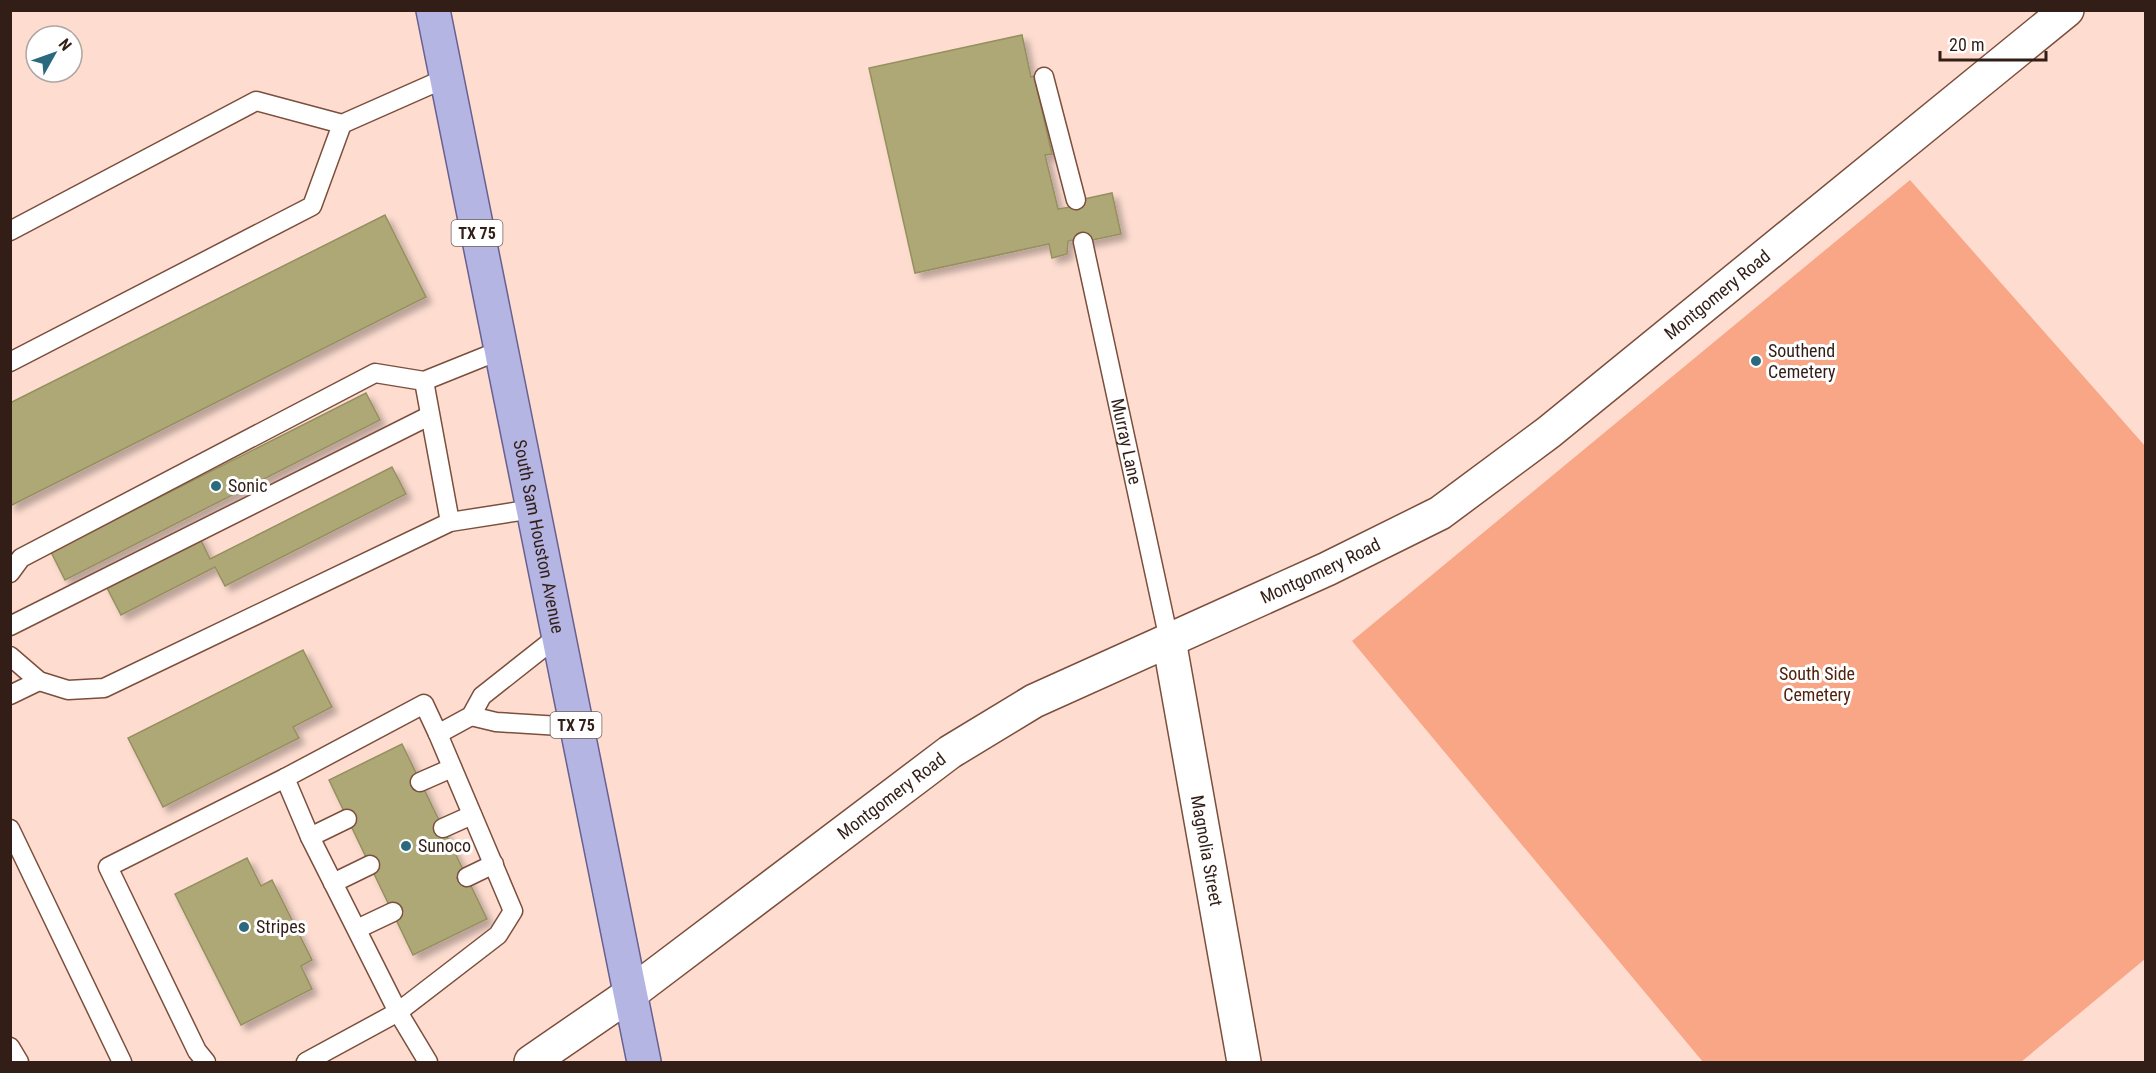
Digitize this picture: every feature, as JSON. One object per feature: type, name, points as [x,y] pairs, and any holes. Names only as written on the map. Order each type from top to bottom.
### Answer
[{"type":"main road","name":"South Sam Houston Avenue","points":[[433,10],[644,1062]]},
{"type":"street","name":"Montgomery Road","points":[[531,1062],[630,994],[956,748],[1034,701],[1327,569],[1440,513],[1549,432],[2067,10]]},
{"type":"street","name":"Magnolia Street","points":[[1169,640],[1244,1062]]},
{"type":"lane","points":[[10,231],[256,101],[342,124],[446,78]]},
{"type":"lane","points":[[1044,78],[1076,200]]},
{"type":"lane","points":[[10,362],[312,206],[342,124]]},
{"type":"lane","name":"Murray Lane","points":[[1083,242],[1169,640]]},
{"type":"lane","points":[[10,573],[21,558],[375,373],[424,381],[501,350]]},
{"type":"lane","points":[[424,381],[450,522]]},
{"type":"lane","points":[[10,626],[429,416]]},
{"type":"lane","points":[[10,656],[39,681],[68,690],[104,688],[450,522],[533,509]]},
{"type":"lane","points":[[438,734],[471,716],[482,696],[558,636]]},
{"type":"lane","points":[[10,695],[39,681]]},
{"type":"lane","points":[[206,1062],[197,1051],[108,867],[285,778],[424,704],[513,912],[498,935],[398,1012],[306,1062]]},
{"type":"lane","points":[[471,716],[496,722],[576,727]]},
{"type":"lane","points":[[420,782],[452,768]]},
{"type":"lane","points":[[285,778],[333,883],[398,1012],[428,1062]]},
{"type":"lane","points":[[443,828],[472,814]]},
{"type":"lane","points":[[310,837],[347,819]]},
{"type":"lane","points":[[10,829],[122,1062]]},
{"type":"lane","points":[[467,877],[494,864]]},
{"type":"lane","points":[[333,883],[370,865]]},
{"type":"lane","points":[[357,929],[393,912]]},
{"type":"lane","points":[[10,1047],[19,1062]]},
{"type":"green space","name":"South Side Cemetery","points":[[1910,180],[2145,446],[2145,959],[2021,1062],[1703,1062],[1352,641]]},
{"type":"building","points":[[1022,35],[1052,154],[1045,155],[1058,209],[1071,207],[1070,202],[1112,193],[1121,234],[1078,243],[1078,239],[1068,241],[1067,254],[1052,258],[1049,244],[915,273],[869,68]]},
{"type":"building","points":[[385,215],[426,297],[10,506],[10,403]]},
{"type":"building","name":"Sonic","points":[[366,393],[380,420],[65,580],[51,552]]},
{"type":"building","name":"Sonic","points":[[392,467],[406,494],[225,586],[215,567],[121,615],[104,582],[198,534],[210,559]]},
{"type":"building","points":[[303,650],[332,707],[293,727],[299,738],[163,807],[128,738]]},
{"type":"building","name":"Sunoco","points":[[402,744],[487,919],[413,955],[329,780]]},
{"type":"building","name":"Stripes","points":[[247,858],[261,886],[272,880],[312,960],[301,966],[312,989],[241,1025],[175,894]]},
{"type":"place","name":"Southend Cemetery","points":[[1756,361]]},
{"type":"place","name":"Sonic","points":[[216,486]]},
{"type":"place","name":"Sunoco","points":[[406,846]]},
{"type":"place","name":"Stripes","points":[[244,927]]}]
